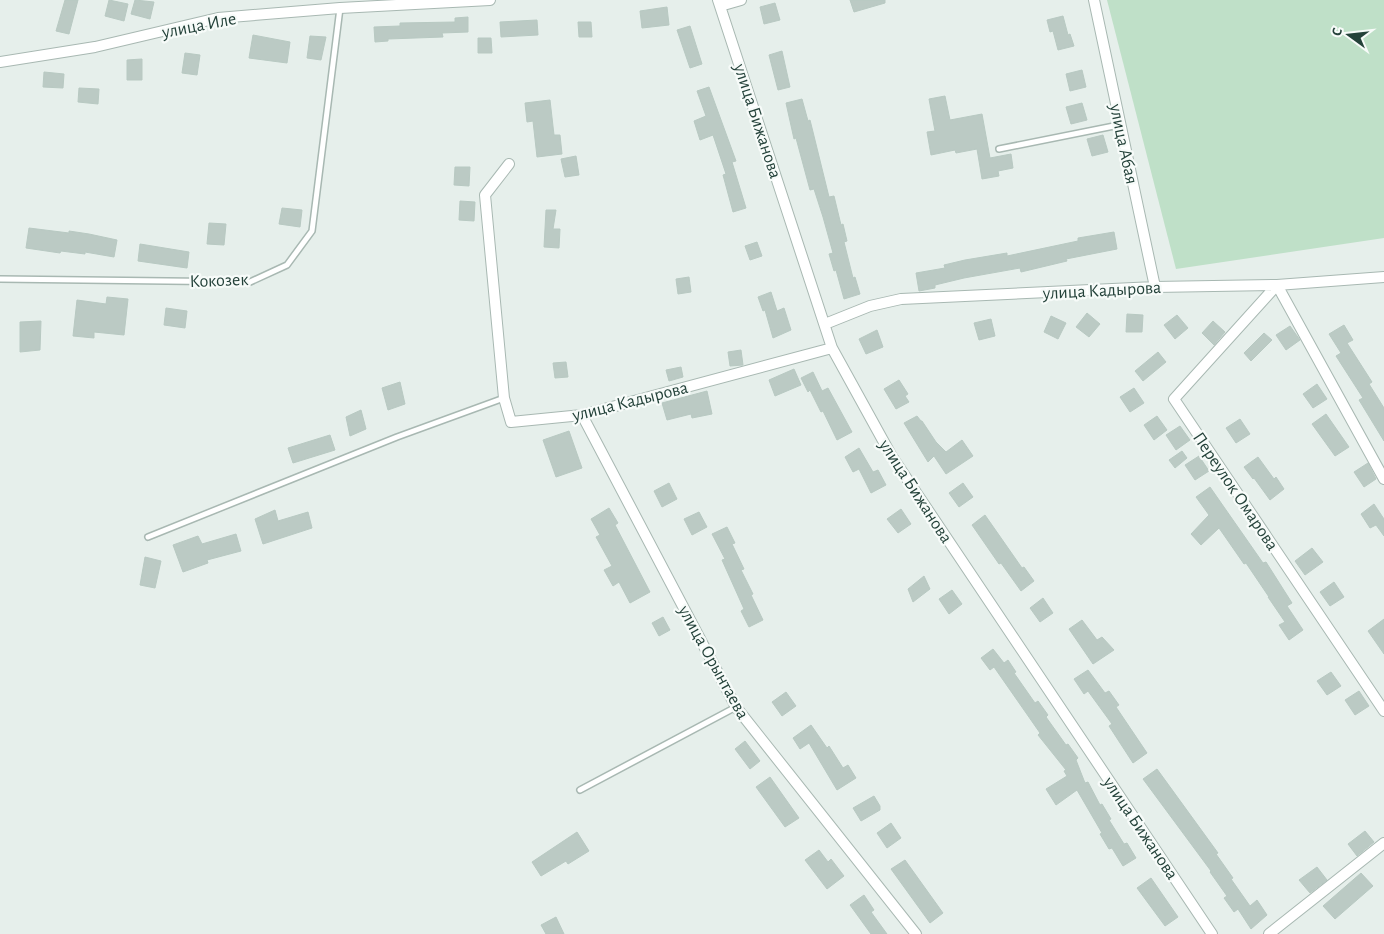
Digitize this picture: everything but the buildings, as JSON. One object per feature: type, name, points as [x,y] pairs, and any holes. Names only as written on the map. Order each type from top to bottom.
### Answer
[{"type":"street","name":"улица Иле","points":[[0,62],[95,46],[218,18],[340,8],[365,3],[490,0]]},
{"type":"street","points":[[719,3],[741,0]]},
{"type":"street","name":"улица Абая","points":[[1094,0],[1119,125],[1155,287]]},
{"type":"street","name":"улица Бижанова","points":[[719,3],[832,348],[891,455],[1212,934]]},
{"type":"street","name":"улица Кадырова","points":[[509,164],[485,195],[504,398],[511,422],[582,415],[832,348]]},
{"type":"street","name":"улица Кадырова","points":[[825,324],[870,306],[901,299],[1155,287],[1277,285],[1384,277]]},
{"type":"street","points":[[1277,285],[1384,479]]},
{"type":"street","name":"Переулок Омарова","points":[[1277,285],[1174,399],[1384,711]]},
{"type":"street","name":"улица Орынтаева","points":[[582,415],[736,707],[916,934]]},
{"type":"street","points":[[1269,934],[1384,843]]},
{"type":"lane","name":"Кокозек","points":[[0,279],[250,282],[287,265],[312,231],[340,8]]},
{"type":"lane","points":[[999,149],[1119,125]]},
{"type":"lane","points":[[148,537],[397,437],[504,398]]},
{"type":"lane","points":[[580,790],[736,707]]},
{"type":"green space","points":[[1107,0],[1384,0],[1384,238],[1176,269]]}]
